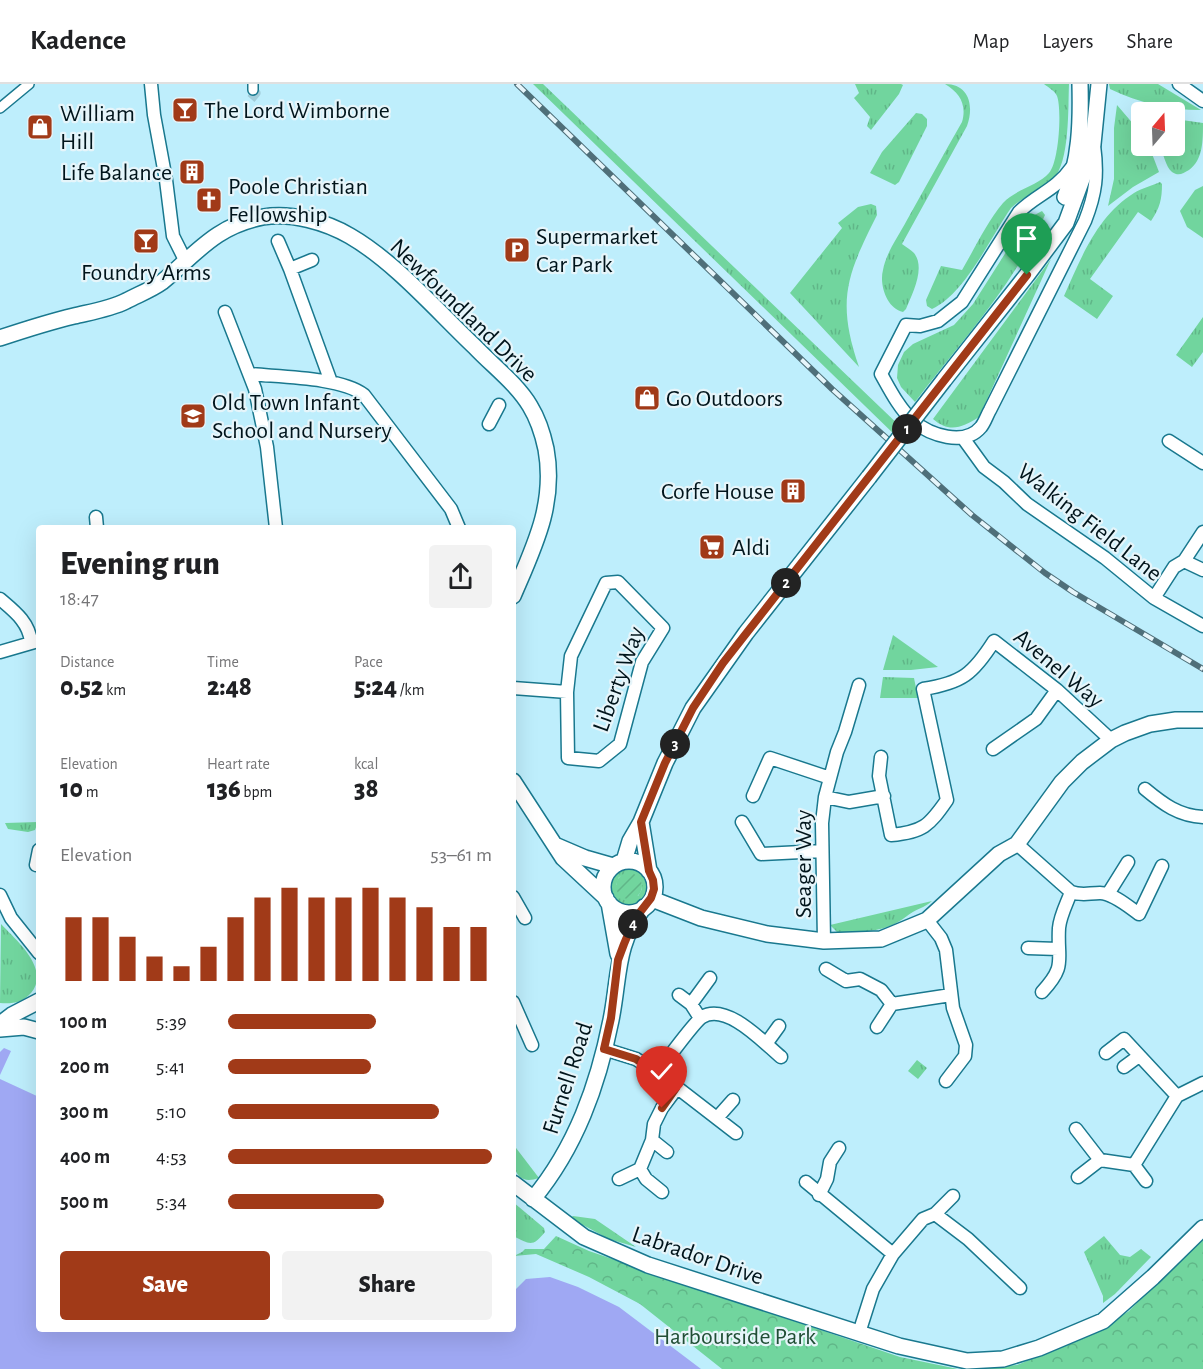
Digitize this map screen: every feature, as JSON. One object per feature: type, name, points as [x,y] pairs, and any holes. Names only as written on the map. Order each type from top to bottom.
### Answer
[{"type":"street","points":[[0,108],[29,84]]},
{"type":"street","points":[[151,84],[173,236],[185,260]]},
{"type":"street","points":[[1027,275],[1056,218],[1077,161],[1081,122],[1080,84]]},
{"type":"street","points":[[607,900],[604,881],[606,875],[619,864],[641,822],[665,763],[693,708],[711,681],[1066,223],[1093,144],[1099,84]]},
{"type":"street","points":[[1179,84],[1203,100]]},
{"type":"street","points":[[1077,161],[1058,185],[1019,212],[962,302],[938,321],[920,326],[906,325],[881,374],[896,400],[914,421],[939,436],[963,438],[981,428],[1086,221],[1092,204],[1097,170],[1093,144]]},
{"type":"street","name":"Newfoundland Drive","points":[[0,338],[122,303],[160,283],[206,242],[224,231],[264,217],[297,218],[348,235],[385,261],[519,391],[530,406],[546,449],[548,485],[540,532],[516,589]]},
{"type":"street","points":[[278,241],[331,382]]},
{"type":"street","points":[[290,269],[312,260]]},
{"type":"street","points":[[225,312],[255,389],[267,447],[276,525]]},
{"type":"street","points":[[250,375],[331,382],[356,388],[364,395],[451,509],[458,525]]},
{"type":"street","points":[[489,424],[499,405]]},
{"type":"street","name":"Walking Field Lane","points":[[963,438],[984,467],[1027,504],[1105,558],[1154,598],[1203,626]]},
{"type":"street","points":[[1169,441],[1203,463]]},
{"type":"street","points":[[1154,598],[1174,567],[1184,561],[1203,532]]},
{"type":"street","points":[[1184,561],[1203,570]]},
{"type":"street","name":"Liberty Way","points":[[618,582],[663,628],[642,662],[620,744],[599,761],[568,758],[567,692],[571,656],[606,583],[618,582]]},
{"type":"street","points":[[0,599],[22,619],[35,641],[0,652]]},
{"type":"street","name":"Avenel Way","points":[[884,796],[891,835],[910,833],[933,821],[947,801],[922,689],[942,686],[965,675],[979,665],[993,641],[1057,690],[1111,740]]},
{"type":"street","name":"Seager Way","points":[[824,941],[822,823],[825,797],[859,685]]},
{"type":"street","name":"Liberty Way","points":[[516,688],[567,692]]},
{"type":"street","points":[[993,749],[1036,719],[1057,690]]},
{"type":"street","points":[[648,903],[767,934],[824,941],[881,939],[927,920],[999,854],[1017,844],[1062,782],[1082,762],[1111,740],[1139,727],[1189,719],[1203,720]]},
{"type":"street","points":[[825,797],[849,801],[884,796],[879,776],[881,757]]},
{"type":"street","points":[[753,796],[770,758],[830,778]]},
{"type":"street","points":[[516,785],[563,858],[607,900],[619,910],[626,912],[639,910],[648,903],[654,884],[649,871],[641,822]]},
{"type":"street","points":[[1145,789],[1173,810],[1191,817],[1203,818]]},
{"type":"street","points":[[742,822],[761,854],[822,851]]},
{"type":"street","points":[[1017,844],[1071,892],[1079,895],[1102,892],[1139,914],[1162,866]]},
{"type":"street","points":[[557,846],[585,858],[619,864],[637,862],[649,871]]},
{"type":"street","points":[[1108,894],[1128,862]]},
{"type":"street","points":[[1042,992],[1055,978],[1060,964],[1059,927],[1071,892]]},
{"type":"street","points":[[0,896],[11,918],[36,949]]},
{"type":"street","name":"Furnell Road","points":[[607,900],[618,960]]},
{"type":"street","name":"Furnell Road","points":[[533,1199],[565,1154],[582,1119],[604,1049],[611,1018],[618,960],[634,920],[648,903]]},
{"type":"street","points":[[516,904],[525,918]]},
{"type":"street","points":[[927,920],[941,938],[946,950],[951,995],[959,1029],[966,1044],[965,1056],[946,1081]]},
{"type":"street","points":[[1028,948],[1058,950]]},
{"type":"street","points":[[826,969],[846,981],[860,979],[881,990],[892,1004]]},
{"type":"street","points":[[691,1004],[710,978]]},
{"type":"street","points":[[679,995],[691,1004],[700,1018]]},
{"type":"street","points":[[877,1027],[892,1004],[951,995]]},
{"type":"street","points":[[0,1024],[36,1005]]},
{"type":"street","points":[[516,1009],[532,1045]]},
{"type":"street","points":[[657,1072],[700,1018],[713,1014],[733,1018],[781,1057]]},
{"type":"street","points":[[766,1044],[779,1026]]},
{"type":"street","points":[[0,1029],[24,1027],[36,1030]]},
{"type":"street","points":[[1106,1053],[1124,1039],[1177,1096]]},
{"type":"street","points":[[604,1049],[636,1059],[657,1072],[736,1133]]},
{"type":"street","points":[[1124,1067],[1139,1056]]},
{"type":"street","points":[[1134,1165],[1177,1096],[1203,1083]]},
{"type":"street","points":[[619,1179],[640,1169],[652,1140],[654,1124],[676,1088]]},
{"type":"street","points":[[717,1118],[733,1100]]},
{"type":"street","points":[[1076,1129],[1100,1160],[1134,1165],[1146,1181]]},
{"type":"street","points":[[652,1140],[667,1152]]},
{"type":"street","points":[[819,1195],[827,1179],[830,1162],[839,1148]]},
{"type":"street","points":[[1078,1177],[1100,1160]]},
{"type":"street","points":[[640,1169],[646,1179],[662,1192]]},
{"type":"street","points":[[806,1182],[893,1254]]},
{"type":"street","name":"Labrador Drive","points":[[516,1185],[584,1237],[648,1265],[899,1346],[967,1360],[1003,1359],[1039,1348],[1103,1321],[1203,1228]]},
{"type":"street","points":[[859,1333],[873,1290],[893,1254],[924,1219],[935,1214],[953,1196]]},
{"type":"street","points":[[935,1214],[968,1239],[1020,1288]]},
{"type":"green space","points":[[533,84],[543,84],[905,431],[899,439]]},
{"type":"green space","points":[[855,84],[903,85],[899,94],[871,130],[867,126],[870,117],[854,98],[859,93]]},
{"type":"green space","points":[[945,84],[953,85],[965,92],[970,104],[969,119],[902,244],[914,253],[919,266],[914,289],[903,312],[897,310],[886,296],[882,282],[883,270],[893,244],[962,122],[964,110],[961,100],[955,91]]},
{"type":"green space","points":[[1044,84],[1069,84],[1067,134],[1059,171],[1048,183],[1011,208],[966,278],[944,302],[932,309],[927,306],[926,300],[941,266],[962,270],[986,227],[1003,203],[1014,194],[1045,177],[1052,167],[1059,135],[1059,103],[1055,93]]},
{"type":"green space","points":[[1109,84],[1158,84],[1201,110],[1185,109],[1185,102],[1143,102],[1110,89]]},
{"type":"green space","points":[[1117,105],[1131,121],[1131,156],[1153,156],[1159,172],[1133,187],[1108,206],[1114,179],[1114,128]]},
{"type":"green space","points":[[916,113],[922,114],[927,119],[927,126],[899,182],[895,185],[870,173],[882,152]]},
{"type":"green space","points":[[1185,120],[1203,123],[1200,155],[1194,166],[1179,174],[1172,172],[1163,156],[1185,156]]},
{"type":"green space","points":[[1160,182],[1162,184],[1161,199],[1151,221],[1138,212],[1090,279],[1113,296],[1097,319],[1064,296],[1077,267],[1092,239],[1110,213],[1134,193]]},
{"type":"green space","points":[[1203,186],[1203,238],[1187,227],[1180,211],[1195,190]]},
{"type":"green space","points":[[871,204],[876,206],[877,215],[858,255],[848,288],[848,323],[859,367],[790,293],[842,228],[838,223],[858,207]]},
{"type":"green space","points":[[1042,211],[1045,215],[1033,240],[1003,289],[915,402],[901,387],[897,378],[898,365],[904,352],[913,344],[954,325],[973,304],[1027,219]]},
{"type":"green space","points":[[1051,259],[979,417],[956,427],[945,426],[933,419]]},
{"type":"green space","points":[[1203,317],[1203,352],[1192,367],[1176,355]]},
{"type":"green space","points":[[893,635],[938,667],[883,670]]},
{"type":"green space","points":[[883,677],[914,678],[918,698],[880,698]]},
{"type":"green space","points":[[36,822],[36,827],[28,832],[8,829],[5,823]]},
{"type":"green space","points":[[627,867],[636,869],[646,879],[648,891],[645,897],[631,906],[622,904],[612,894],[610,882],[619,871]],"holes":[[[632,874],[641,881],[642,889],[638,896],[616,885],[619,877]]]},
{"type":"green space","points":[[629,873],[638,877],[642,886],[638,895],[629,899],[620,895],[616,886],[620,877]]},
{"type":"green space","points":[[932,901],[883,928],[838,933],[830,925]]},
{"type":"green space","points":[[1,924],[29,956],[36,971],[36,984],[24,999],[13,1003],[0,1003]]},
{"type":"green space","points":[[917,1060],[927,1068],[918,1079],[908,1071]]},
{"type":"green space","points":[[516,1148],[539,1178],[530,1180],[519,1176],[516,1171]]},
{"type":"green space","points":[[516,1205],[544,1228],[545,1232],[537,1240],[527,1242],[516,1237]]},
{"type":"green space","points":[[573,1216],[595,1219],[636,1247],[609,1239],[583,1225],[579,1226],[569,1219]]},
{"type":"green space","points":[[1203,1235],[1203,1369],[974,1369],[1017,1365],[1089,1336],[1129,1311]]},
{"type":"green space","name":"Harbourside Park","points":[[556,1236],[589,1251],[900,1357],[958,1369],[722,1369],[640,1304],[589,1277],[536,1254],[516,1256],[525,1249],[544,1249]]},
{"type":"green space","points":[[1104,1236],[1120,1255],[1130,1257],[1141,1249],[1151,1257],[1115,1294],[1103,1303],[1103,1296],[1084,1252]]},
{"type":"water","points":[[4,1048],[11,1051],[0,1075],[0,1052]]},
{"type":"water","points":[[0,1079],[36,1096],[36,1332],[516,1332],[516,1289],[526,1279],[550,1277],[578,1287],[619,1307],[701,1369],[0,1369]]},
{"type":"tunnel","points":[[251,99],[256,93],[253,90]]},
{"type":"railway","points":[[517,84],[832,389],[972,515],[1045,573],[1073,592],[1203,669]]},
{"type":"place","name":"The Lord Wimborne","points":[[185,110]]},
{"type":"place","name":"William Hill","points":[[40,127]]},
{"type":"place","name":"Life Balance","points":[[192,172]]},
{"type":"place","name":"Poole Christian Fellowship","points":[[209,200]]},
{"type":"place","name":"Foundry Arms","points":[[146,241]]},
{"type":"place","name":"Supermarket Car Park","points":[[517,250]]},
{"type":"place","name":"Go Outdoors","points":[[647,398]]},
{"type":"place","name":"Old Town Infant School and Nursery","points":[[193,416]]},
{"type":"place","name":"Corfe House","points":[[793,491]]},
{"type":"place","name":"Aldi","points":[[712,547]]},
{"type":"route","points":[[662,1108],[676,1088],[657,1072],[636,1059],[604,1049],[611,1018],[618,960],[634,920],[653,894],[654,884],[649,871],[641,822],[665,763],[693,708],[723,663],[1027,275]]}]
